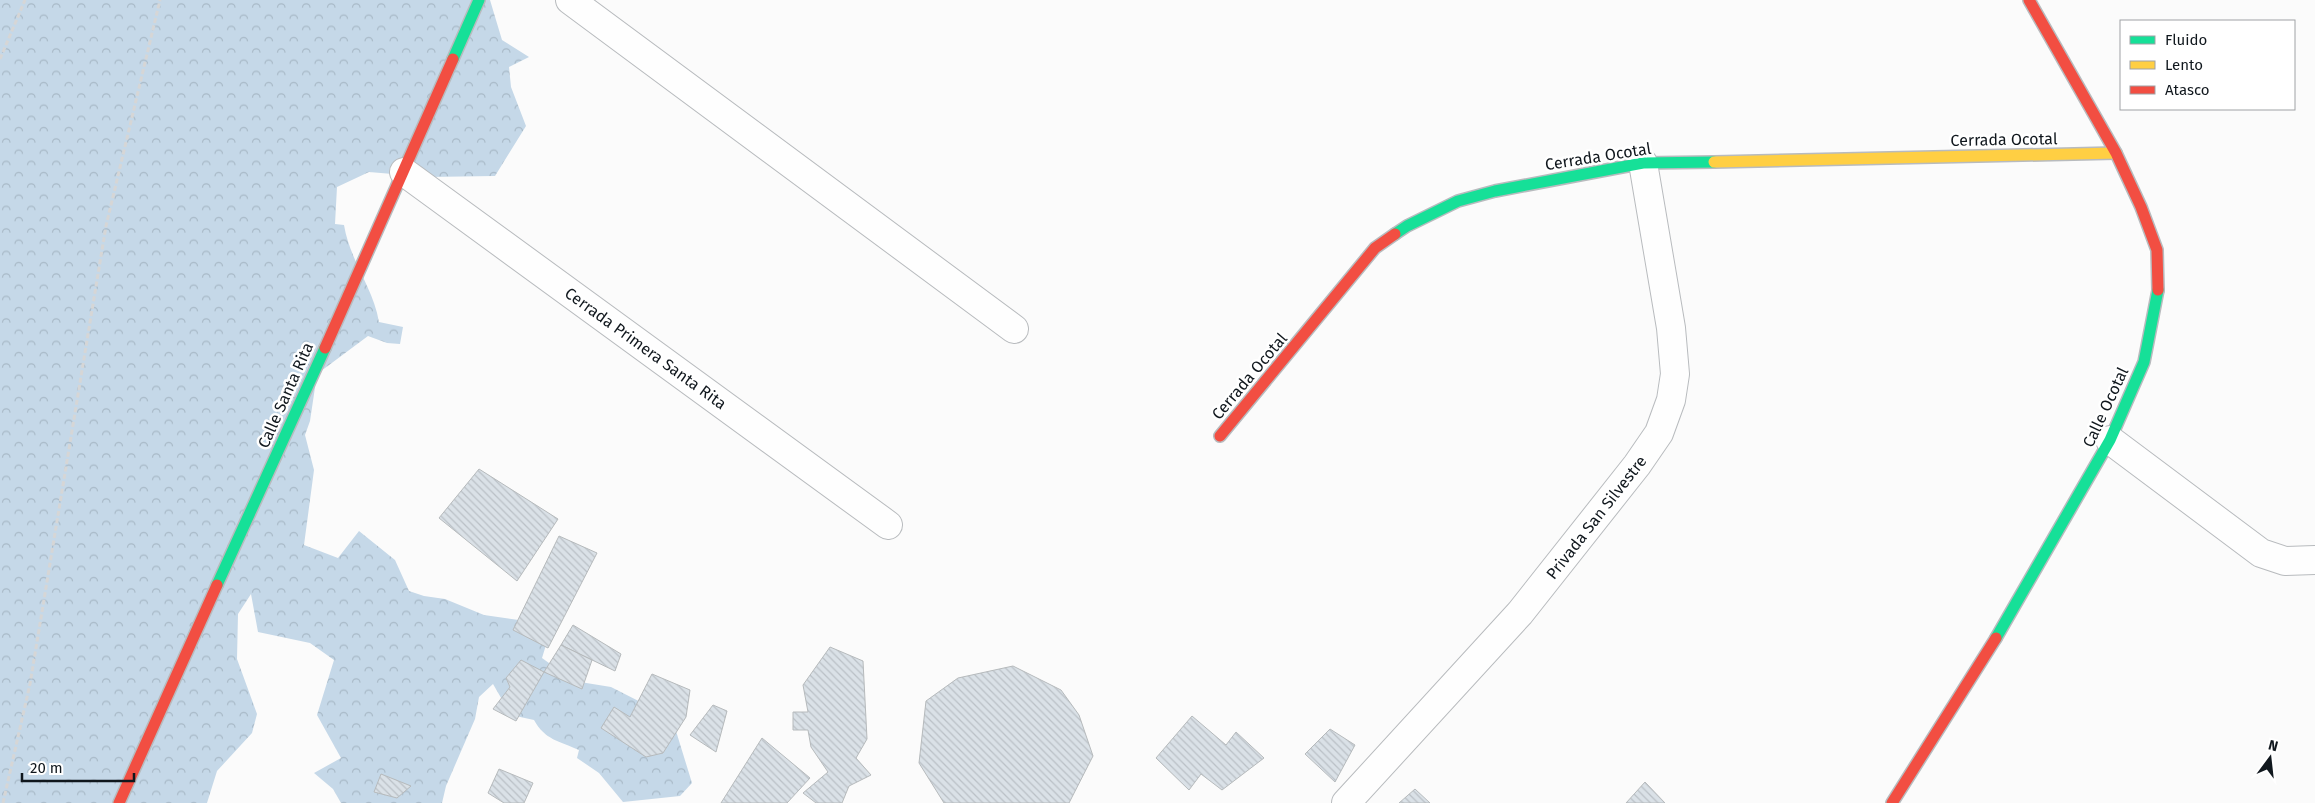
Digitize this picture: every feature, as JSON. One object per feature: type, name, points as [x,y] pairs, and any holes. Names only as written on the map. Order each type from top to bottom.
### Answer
[{"type":"street","name":"Calle Santa Rita","points":[[119,803],[404,172],[479,0]]},
{"type":"street","points":[[570,0],[1014,329]]},
{"type":"street","name":"Calle Ocotal","points":[[1892,803],[2001,629],[2110,440],[2144,362],[2152,328],[2158,290],[2157,250],[2141,207],[2116,153],[2030,0]]},
{"type":"street","name":"Cerrada Ocotal","points":[[1220,436],[1375,248],[1407,226],[1458,201],[1495,191],[1643,163],[2116,153]]},
{"type":"street","name":"Privada San Silvestre","points":[[1346,803],[1520,613],[1637,466],[1659,433],[1671,400],[1675,374],[1671,328],[1643,163]]},
{"type":"street","name":"Cerrada Primera Santa Rita","points":[[404,172],[888,525]]},
{"type":"street","points":[[2110,440],[2261,553],[2285,561],[2315,560]]},
{"type":"path","points":[[0,59],[26,0]]},
{"type":"path","points":[[2,803],[30,684],[106,226],[160,0]]},
{"type":"green space","points":[[0,0],[490,0],[502,40],[529,57],[509,67],[511,87],[526,126],[495,176],[428,177],[369,172],[337,187],[335,224],[344,225],[351,250],[372,297],[379,322],[403,327],[400,344],[387,343],[368,336],[317,374],[310,421],[305,435],[314,470],[304,545],[338,558],[359,531],[395,560],[409,591],[424,596],[445,599],[484,615],[526,621],[546,645],[542,658],[574,681],[611,687],[672,718],[692,783],[680,796],[623,802],[599,773],[577,758],[579,750],[548,736],[538,727],[534,720],[511,715],[493,684],[479,697],[475,719],[446,786],[442,803],[341,803],[333,789],[314,773],[341,758],[317,715],[334,660],[310,643],[258,632],[251,594],[238,614],[237,659],[257,714],[252,733],[217,771],[207,803],[0,803]]},
{"type":"building","points":[[479,469],[558,519],[517,581],[439,518]]},
{"type":"building","points":[[559,536],[597,553],[548,648],[513,630]]},
{"type":"building","points":[[573,625],[621,654],[615,671],[561,645]]},
{"type":"building","points":[[561,645],[592,660],[582,689],[544,672]]},
{"type":"building","points":[[830,647],[863,661],[867,739],[856,758],[871,775],[849,786],[842,803],[816,803],[803,793],[828,772],[811,747],[808,730],[793,730],[793,712],[808,712],[803,685]]},
{"type":"building","points":[[521,660],[544,672],[516,721],[493,709],[510,687],[506,678]]},
{"type":"building","points":[[1013,666],[1061,690],[1079,715],[1093,756],[1069,803],[944,803],[919,763],[926,701],[958,678]]},
{"type":"building","points":[[652,674],[690,690],[686,717],[663,753],[646,757],[601,728],[614,707],[630,717]]},
{"type":"building","points":[[713,705],[727,711],[716,752],[690,735]]},
{"type":"building","points":[[1192,716],[1226,745],[1236,732],[1264,758],[1222,790],[1201,774],[1189,790],[1156,758]]},
{"type":"building","points":[[1330,729],[1355,745],[1335,782],[1305,754]]},
{"type":"building","points":[[762,738],[810,778],[787,803],[721,803]]},
{"type":"building","points":[[499,769],[533,783],[524,803],[504,803],[488,793]]},
{"type":"building","points":[[381,774],[411,786],[397,798],[374,792]]},
{"type":"building","points":[[1645,782],[1665,803],[1626,803]]},
{"type":"building","points":[[1415,789],[1430,803],[1399,803]]},
{"type":"traffic: fast","points":[[453,59],[479,0]]},
{"type":"traffic: fast","points":[[1395,234],[1407,226],[1458,201],[1495,191],[1643,163],[1714,162]]},
{"type":"traffic: fast","points":[[1996,638],[2110,440],[2144,362],[2158,290]]},
{"type":"traffic: fast","points":[[217,585],[325,348]]},
{"type":"traffic: slow","points":[[1714,162],[2116,153]]},
{"type":"traffic: jam","points":[[2029,0],[2116,153],[2141,207],[2157,250],[2158,290]]},
{"type":"traffic: jam","points":[[325,348],[453,59]]},
{"type":"traffic: jam","points":[[1220,436],[1375,248],[1395,234]]},
{"type":"traffic: jam","points":[[119,803],[217,585]]},
{"type":"traffic: jam","points":[[1892,803],[1996,638]]}]
